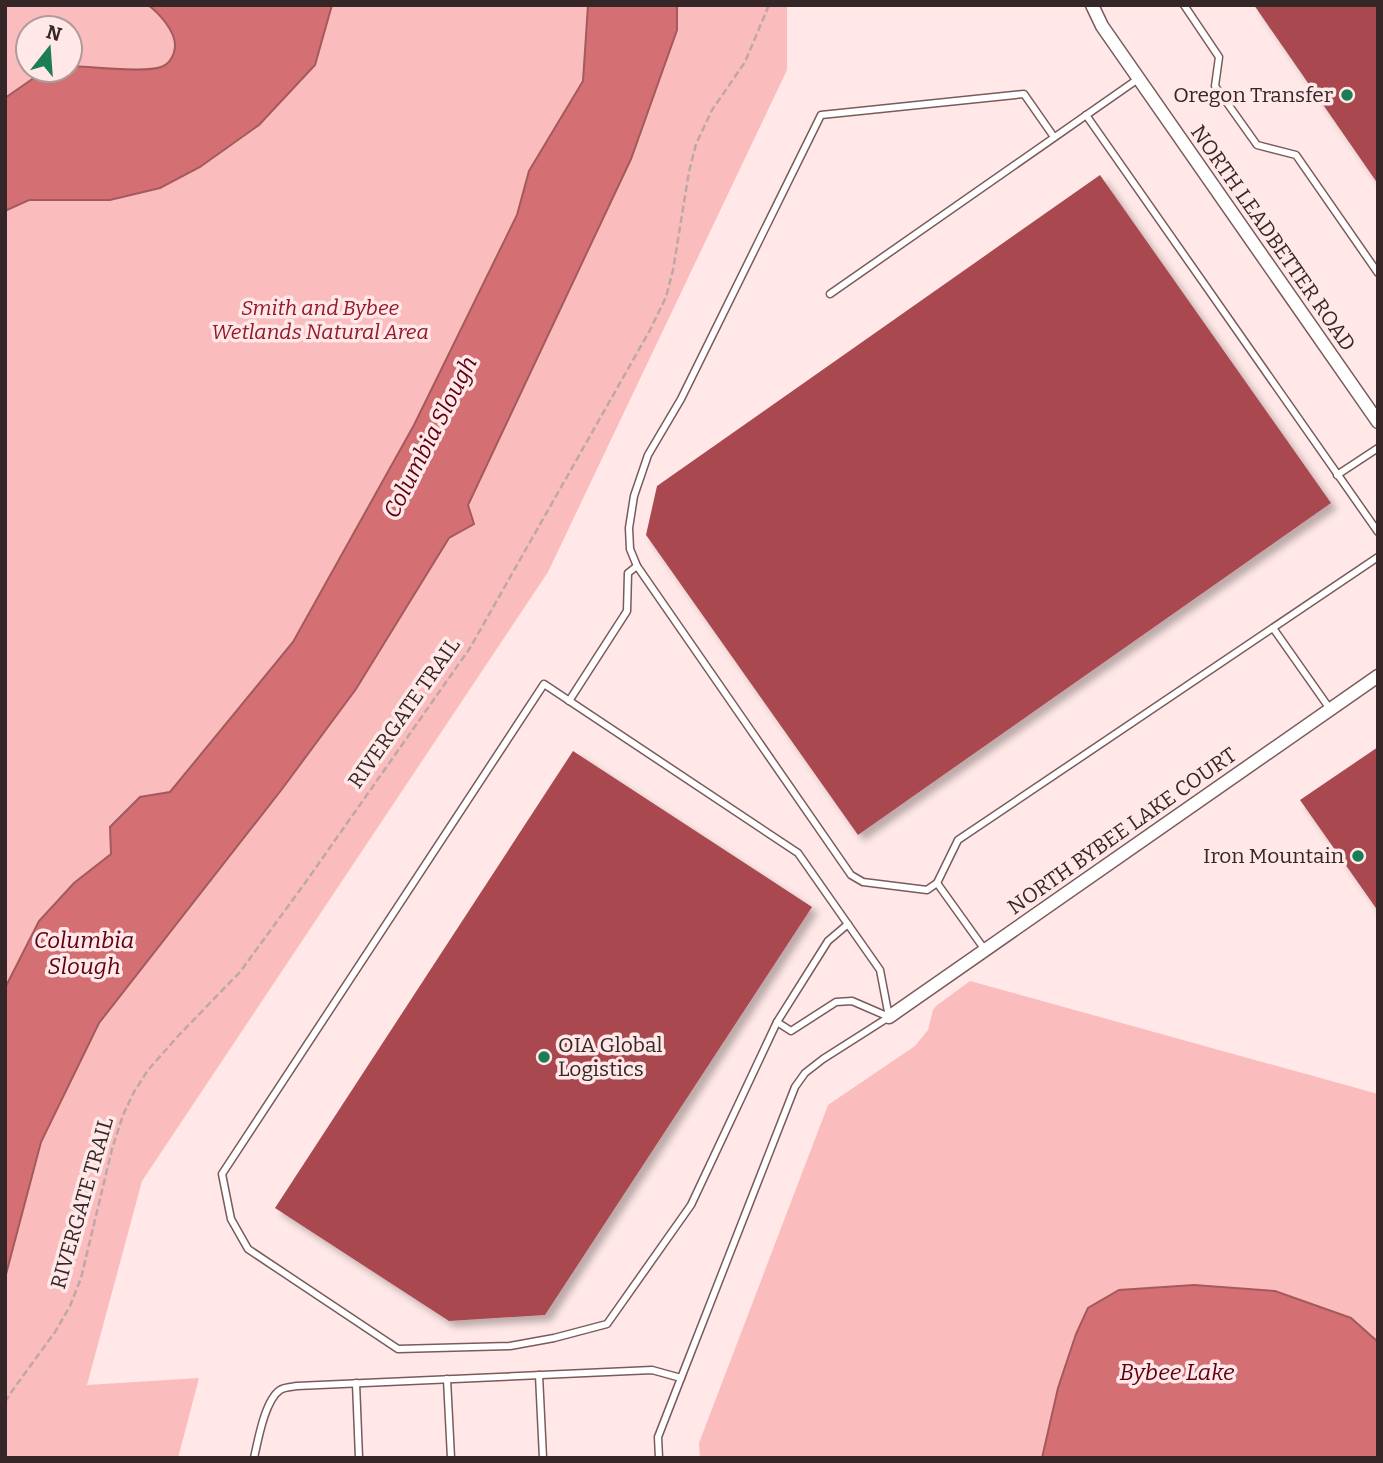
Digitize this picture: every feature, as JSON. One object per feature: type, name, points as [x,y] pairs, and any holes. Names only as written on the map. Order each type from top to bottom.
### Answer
[{"type":"street","name":"NORTH LEADBETTER ROAD","points":[[1092,5],[1102,26],[1378,422]]},
{"type":"street","name":"NORTH BYBEE LAKE COURT","points":[[889,1017],[1378,676]]},
{"type":"lane","points":[[1184,5],[1219,57],[1214,86],[1257,145],[1296,155],[1378,273]]},
{"type":"lane","points":[[830,294],[1139,78]]},
{"type":"lane","points":[[1054,137],[1024,93],[821,115],[681,399],[648,455],[634,496],[629,549],[637,566],[851,875],[863,883],[927,890],[937,883],[958,841],[1378,557]]},
{"type":"lane","points":[[1086,115],[1378,532]]},
{"type":"lane","points":[[1338,474],[1378,448]]},
{"type":"lane","points":[[569,701],[627,611],[628,573],[637,566]]},
{"type":"lane","points":[[1273,628],[1330,710]]},
{"type":"lane","points":[[848,924],[828,941],[777,1022],[691,1205],[607,1324],[510,1346],[398,1349],[248,1249],[231,1219],[222,1174],[544,684],[798,853],[848,924],[880,970],[889,1017]]},
{"type":"lane","points":[[937,883],[985,950]]},
{"type":"lane","points":[[777,1022],[791,1031],[836,1002],[852,1001],[889,1017]]},
{"type":"lane","points":[[659,1458],[658,1437],[795,1087],[814,1066],[889,1017]]},
{"type":"lane","points":[[254,1458],[271,1401],[281,1390],[297,1386],[652,1370],[681,1378]]},
{"type":"lane","points":[[539,1375],[543,1458]]},
{"type":"lane","points":[[447,1379],[451,1458]]},
{"type":"lane","points":[[356,1383],[359,1458]]},
{"type":"path","name":"RIVERGATE TRAIL","points":[[5,1402],[55,1332],[70,1306],[81,1278],[122,1115],[134,1092],[148,1070],[178,1036],[240,972],[313,873],[470,648],[650,330],[666,297],[673,270],[696,144],[712,110],[745,62],[769,5]]},
{"type":"green space","name":"Smith and Bybee Wetlands Natural Area","points":[[5,5],[787,5],[787,70],[548,572],[142,1181],[87,1385],[199,1378],[178,1458],[5,1458]]},
{"type":"green space","points":[[970,981],[1378,1094],[1378,1458],[700,1458],[699,1443],[828,1105],[915,1046],[928,1030],[936,1006]]},
{"type":"water","points":[[148,5],[332,5],[315,65],[259,125],[200,167],[160,188],[110,200],[29,200],[5,211],[5,98],[25,84],[84,84],[84,67],[131,70],[164,66],[173,55],[174,40],[166,23]]},
{"type":"water","name":"Columbia Slough","points":[[588,5],[677,5],[677,30],[631,159],[468,505],[474,524],[449,538],[356,689],[282,789],[99,1023],[41,1142],[5,1278],[5,988],[39,921],[74,883],[111,854],[110,827],[140,797],[170,792],[293,642],[414,425],[517,215],[529,171],[583,81]]},
{"type":"water","name":"Bybee Lake","points":[[1194,1285],[1275,1291],[1351,1318],[1378,1342],[1378,1458],[1042,1458],[1058,1388],[1076,1334],[1088,1308],[1119,1290]]},
{"type":"building","name":"Oregon Transfer","points":[[1254,5],[1378,5],[1378,184]]},
{"type":"building","points":[[1100,175],[1331,503],[858,835],[646,535],[657,486]]},
{"type":"building","name":"Iron Mountain","points":[[1378,747],[1378,911],[1300,800]]},
{"type":"building","name":"OIA Global Logistics","points":[[573,751],[812,907],[545,1315],[449,1321],[275,1208]]},
{"type":"place","name":"Oregon Transfer","points":[[1347,95]]},
{"type":"place","name":"Iron Mountain","points":[[1358,856]]},
{"type":"place","name":"OIA Global Logistics","points":[[544,1057]]}]
